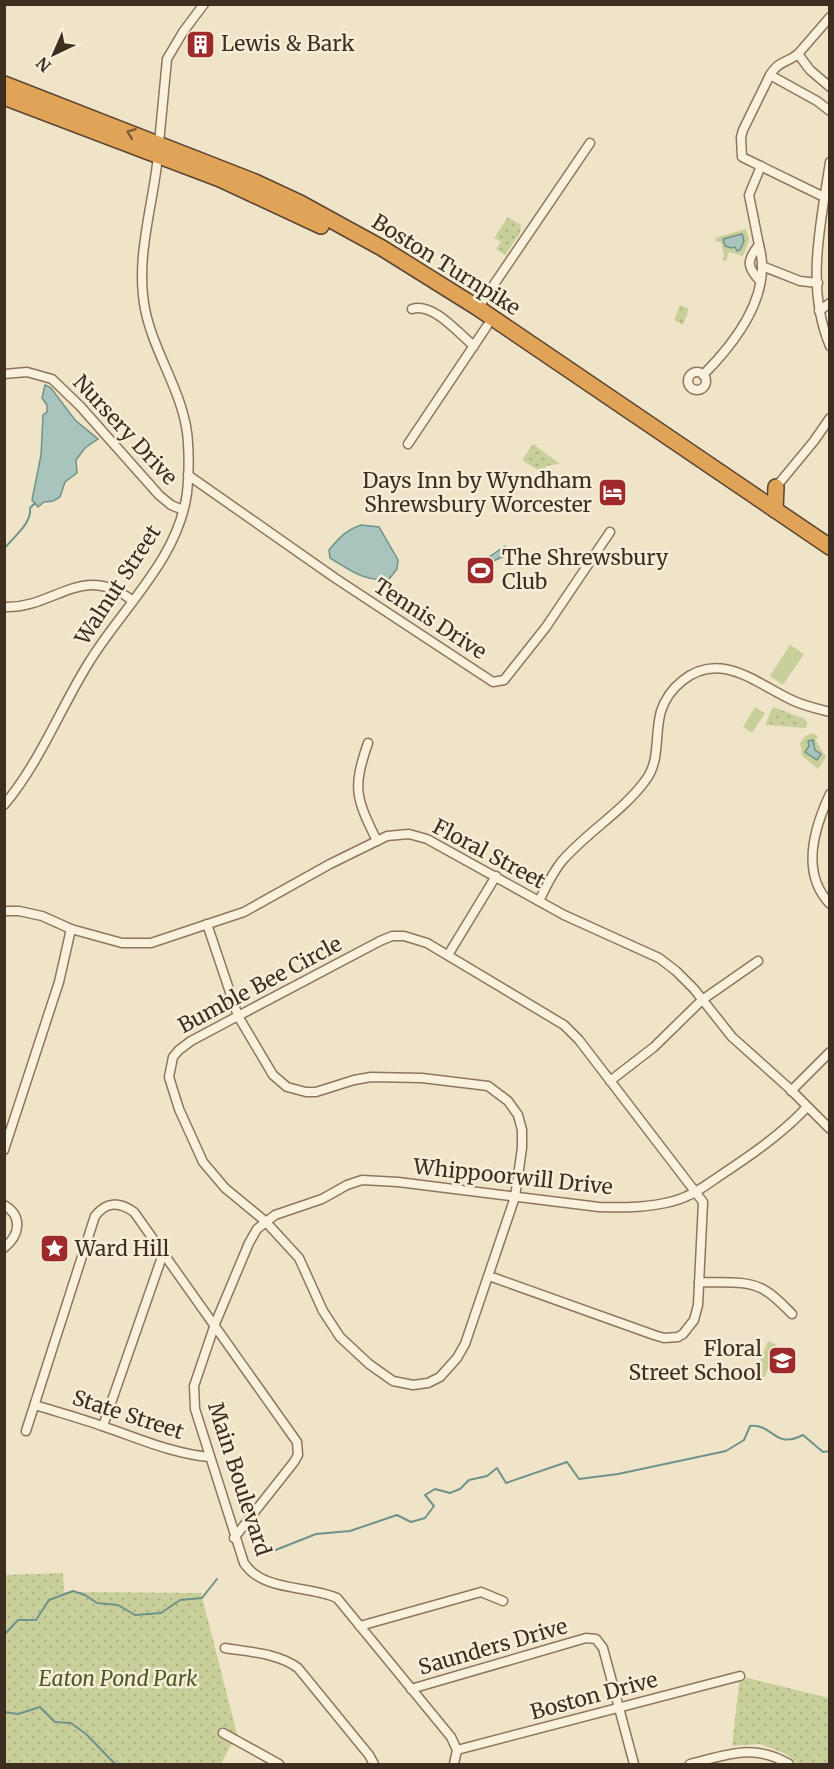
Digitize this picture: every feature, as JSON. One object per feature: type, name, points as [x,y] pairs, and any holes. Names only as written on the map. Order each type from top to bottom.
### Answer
[{"type":"highway","name":"Boston Turnpike","points":[[4,84],[159,150],[350,240],[410,275],[487,326],[830,558]]},
{"type":"highway","name":"Boston Turnpike","points":[[4,97],[255,182],[300,203],[402,259],[478,308],[830,547]]},
{"type":"highway","points":[[757,497],[776,487]]},
{"type":"highway","points":[[775,510],[776,487]]},
{"type":"street","name":"Walnut Street","points":[[4,805],[25,778],[47,743],[87,665],[170,545],[183,510],[188,475],[188,440],[184,415],[151,332],[143,289],[143,255],[155,185],[167,59],[204,4]]},
{"type":"street","points":[[824,197],[742,157],[741,137],[777,64],[798,54],[830,17]]},
{"type":"street","points":[[798,54],[810,70],[830,87]]},
{"type":"street","points":[[770,75],[817,101],[830,111]]},
{"type":"street","points":[[478,308],[590,143]]},
{"type":"street","points":[[830,162],[816,257],[819,311],[822,328],[830,346]]},
{"type":"street","points":[[703,375],[720,357],[746,321],[755,300],[762,266],[749,195],[761,166]]},
{"type":"street","points":[[821,218],[830,213]]},
{"type":"street","points":[[759,245],[749,266],[760,281]]},
{"type":"street","points":[[762,266],[800,281],[818,283]]},
{"type":"street","points":[[818,293],[830,297]]},
{"type":"street","points":[[819,311],[830,303]]},
{"type":"street","points":[[412,309],[417,307],[430,310],[474,345]]},
{"type":"street","points":[[408,444],[487,326]]},
{"type":"street","name":"Nursery Drive","points":[[4,374],[27,372],[52,379],[80,406],[159,495],[171,505],[183,510]]},
{"type":"street","points":[[776,487],[830,418]]},
{"type":"street","name":"Tennis Drive","points":[[188,475],[335,578],[493,682],[504,680],[522,659],[610,532]]},
{"type":"street","points":[[4,607],[24,605],[81,585],[96,584],[111,587],[133,601]]},
{"type":"street","points":[[539,901],[549,880],[563,860],[626,802],[646,780],[656,760],[659,721],[664,704],[675,686],[694,672],[712,668],[738,672],[796,702],[830,712]]},
{"type":"street","points":[[368,743],[360,773],[358,794],[362,810],[376,841]]},
{"type":"street","points":[[830,794],[817,825],[812,860],[819,889],[830,904]]},
{"type":"street","name":"Floral Street","points":[[4,911],[19,911],[42,916],[71,929],[122,943],[145,944],[244,912],[376,841],[394,834],[409,834],[427,839],[564,915],[659,958],[676,970],[732,1037],[830,1129]]},
{"type":"street","points":[[448,955],[496,876]]},
{"type":"street","name":"Bumble Bee Circle","points":[[207,924],[238,1016],[273,1075],[287,1087],[316,1092],[354,1080],[381,1076],[422,1078],[491,1088],[508,1101],[520,1120],[522,1148],[515,1197],[465,1344],[448,1370],[428,1383],[413,1385],[399,1383],[369,1364],[340,1337],[323,1311],[299,1258],[265,1221],[225,1188],[203,1162],[179,1109],[169,1077],[171,1063],[179,1050],[238,1016],[392,936],[417,939],[564,1024],[579,1040],[696,1192]]},
{"type":"street","points":[[4,1150],[59,982],[71,929]]},
{"type":"street","points":[[610,1081],[654,1047],[702,1000],[758,961]]},
{"type":"street","points":[[791,1091],[830,1052]]},
{"type":"street","name":"Whippoorwill Drive","points":[[265,1221],[282,1211],[322,1199],[347,1185],[362,1180],[398,1182],[621,1208],[674,1201],[696,1192],[781,1132],[807,1107]]},
{"type":"street","points":[[489,1276],[664,1338],[678,1337],[691,1325],[698,1305],[704,1210],[703,1202],[696,1192]]},
{"type":"street","points":[[26,1431],[98,1212],[112,1203],[125,1206],[134,1212],[215,1324],[293,1434],[299,1449],[294,1462],[234,1538]]},
{"type":"street","points":[[4,1204],[14,1212],[18,1225],[15,1235],[4,1248]]},
{"type":"street","name":"Main Boulevard","points":[[265,1221],[249,1243],[215,1324],[193,1391],[195,1409],[234,1538],[244,1563],[254,1575],[267,1581],[335,1597],[451,1737],[457,1750]]},
{"type":"street","points":[[103,1426],[163,1254]]},
{"type":"street","points":[[699,1282],[739,1283],[756,1287],[766,1292],[792,1314]]},
{"type":"street","name":"State Street","points":[[35,1405],[103,1426],[140,1441],[196,1455],[210,1456]]},
{"type":"street","points":[[360,1626],[481,1592],[503,1601]]},
{"type":"street","name":"Saunders Drive","points":[[411,1689],[591,1638],[598,1640],[603,1648],[634,1764]]},
{"type":"street","points":[[225,1648],[274,1657],[292,1663],[374,1764]]},
{"type":"street","name":"Boston Drive","points":[[457,1750],[740,1676]]},
{"type":"street","points":[[223,1733],[279,1764]]},
{"type":"street","points":[[454,1764],[457,1750]]},
{"type":"street","points":[[690,1764],[732,1753],[753,1752],[765,1753],[789,1764]]},
{"type":"green space","points":[[508,217],[521,225],[520,233],[505,255],[496,249],[501,242],[494,238]]},
{"type":"green space","points":[[746,229],[749,240],[743,256],[729,252],[726,261],[722,260],[724,256],[721,242],[716,242],[715,238]]},
{"type":"green space","points":[[680,305],[689,309],[683,325],[674,320]]},
{"type":"green space","points":[[533,444],[559,464],[546,466],[543,473],[522,460]]},
{"type":"green space","points":[[790,645],[804,654],[783,685],[770,676]]},
{"type":"green space","points":[[755,707],[765,713],[752,733],[743,727]]},
{"type":"green space","points":[[773,707],[805,719],[806,728],[765,725]]},
{"type":"green space","points":[[813,733],[818,736],[816,741],[826,757],[818,769],[802,756],[800,743],[805,736]]},
{"type":"green space","points":[[768,1341],[777,1345],[763,1381],[753,1377]]},
{"type":"green space","name":"Eaton Pond Park","points":[[63,1573],[64,1592],[201,1593],[237,1734],[221,1764],[5,1764],[4,1575]]},
{"type":"green space","points":[[740,1676],[829,1698],[829,1764],[799,1764],[784,1753],[760,1744],[732,1746]]},
{"type":"water","points":[[742,234],[744,241],[740,250],[725,246],[723,239]]},
{"type":"water","points":[[45,385],[51,388],[75,420],[98,439],[85,448],[76,460],[77,473],[65,482],[60,497],[44,502],[38,507],[32,500],[41,455],[43,415],[47,412],[47,405],[42,398]]},
{"type":"water","points":[[361,525],[379,527],[398,560],[397,569],[389,579],[365,577],[330,558],[329,550],[336,542],[347,532]]},
{"type":"water","points":[[505,546],[509,554],[491,562],[489,557]]},
{"type":"water","points":[[813,740],[815,750],[821,754],[817,760],[805,752],[809,746],[808,741]]},
{"type":"waterway","points":[[4,549],[25,525],[30,508],[35,503]]},
{"type":"waterway","points":[[4,555],[4,562]]},
{"type":"waterway","points":[[273,1551],[316,1534],[350,1531],[397,1515],[411,1522],[425,1518],[434,1506],[425,1495],[435,1489],[450,1493],[460,1489],[469,1480],[487,1476],[497,1468],[506,1483],[567,1462],[579,1479],[618,1474],[726,1451],[744,1440],[750,1426],[764,1428],[786,1440],[803,1435],[823,1452],[830,1451]]},
{"type":"waterway","points":[[4,1635],[18,1620],[36,1620],[49,1600],[73,1591],[97,1603],[118,1605],[135,1615],[161,1613],[180,1600],[202,1598],[217,1579]]},
{"type":"waterway","points":[[4,1712],[18,1714],[40,1707],[55,1722],[71,1723],[86,1734],[115,1764]]},
{"type":"place","name":"Lewis & Bark","points":[[200,44]]},
{"type":"place","name":"Days Inn by Wyndham Shrewsbury Worcester","points":[[613,493]]},
{"type":"place","name":"The Shrewsbury Club","points":[[481,570]]},
{"type":"place","name":"Ward Hill","points":[[54,1249]]},
{"type":"place","name":"Floral Street School","points":[[783,1361]]}]
